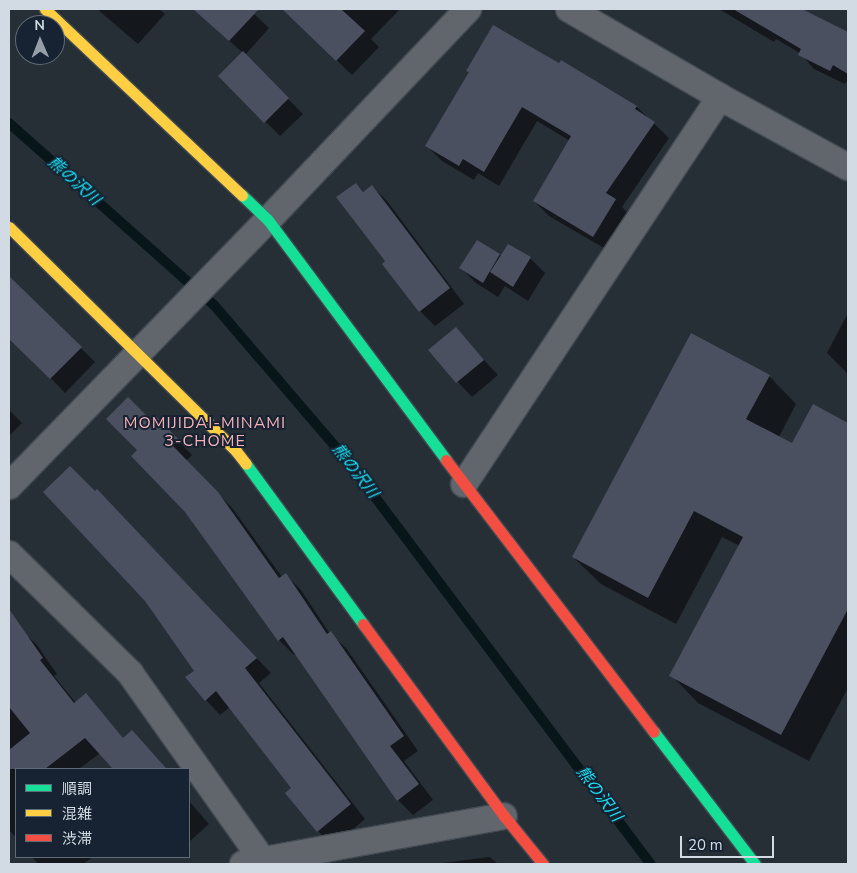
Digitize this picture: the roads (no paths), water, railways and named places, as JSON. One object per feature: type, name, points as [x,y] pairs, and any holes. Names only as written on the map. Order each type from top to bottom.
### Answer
[{"type":"street","points":[[45,9],[268,220],[464,484],[755,864]]},
{"type":"street","points":[[9,486],[243,246],[468,9]]},
{"type":"street","points":[[569,9],[720,97],[848,167]]},
{"type":"street","points":[[464,484],[720,97]]},
{"type":"street","points":[[9,227],[139,353],[236,451],[504,816],[543,864]]},
{"type":"street","points":[[9,554],[130,673],[253,862],[504,816]]},
{"type":"waterway","name":"熊の沢川","points":[[9,123],[214,305],[351,465],[651,864]]},
{"type":"district","name":"MOMIJIDAI-MINAMI 3-CHOME","points":[[205,432]]}]
